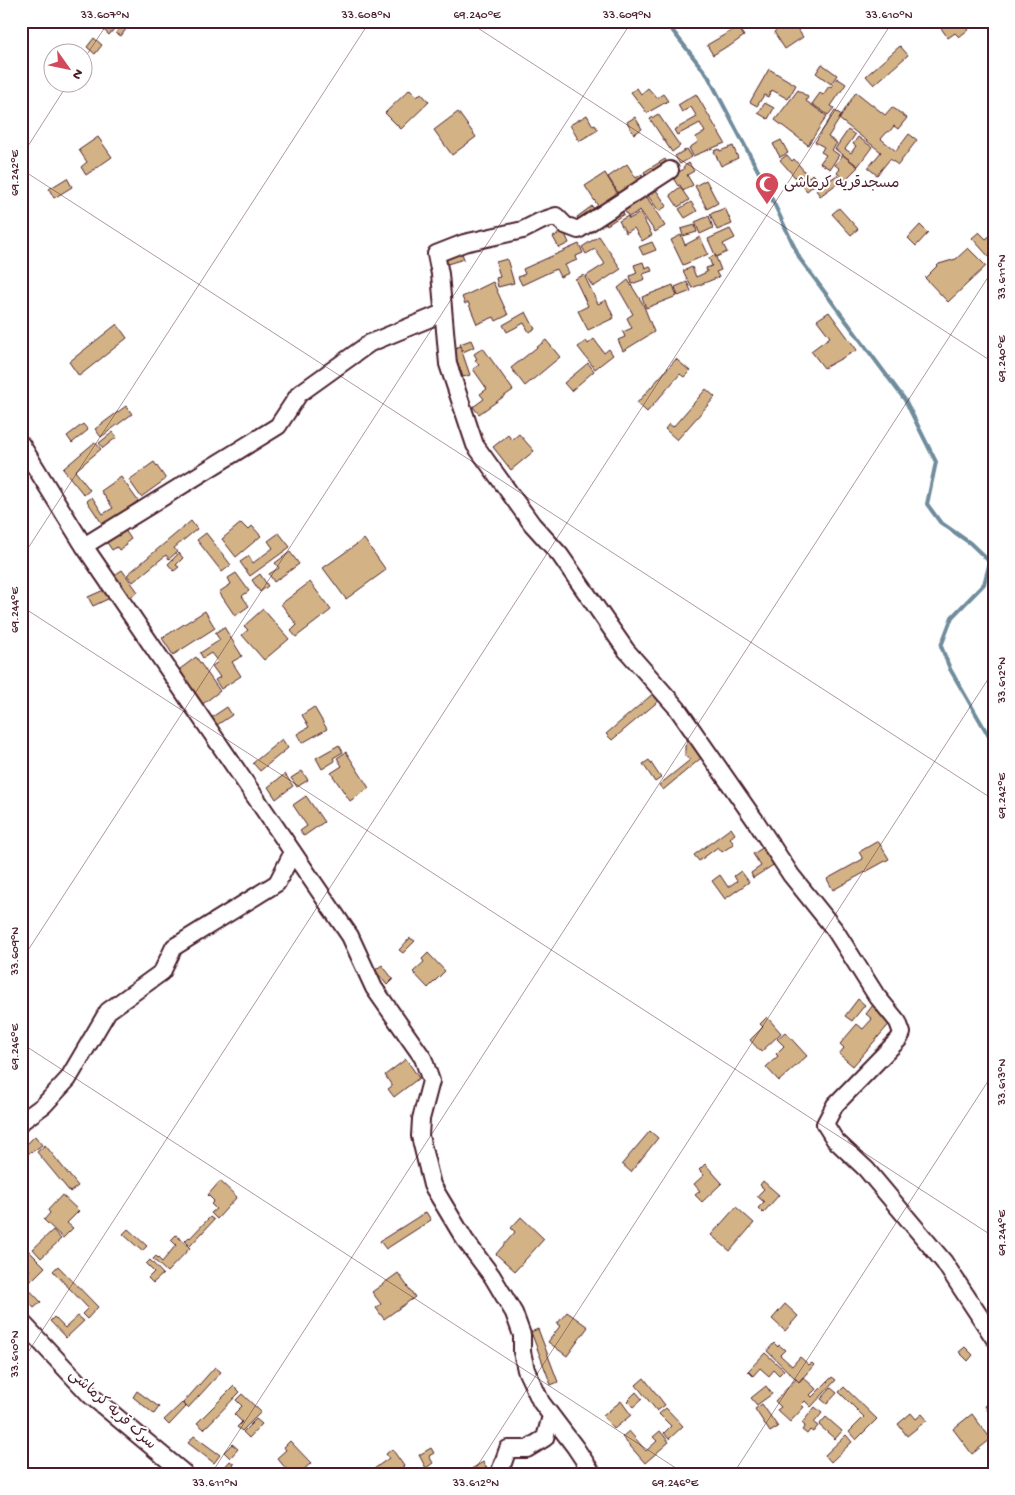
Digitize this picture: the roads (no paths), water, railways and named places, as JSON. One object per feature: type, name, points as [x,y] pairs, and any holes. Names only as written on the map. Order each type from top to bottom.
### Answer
[{"type":"street","points":[[670,170],[578,230],[565,225],[556,216],[540,221],[523,230],[464,243],[436,254],[440,274],[448,364],[475,445],[532,524],[560,555],[626,650],[678,708],[791,875],[835,930],[876,995],[898,1022],[902,1033],[899,1039],[835,1106],[825,1124],[835,1140],[866,1169],[944,1262],[994,1338]]},
{"type":"street","points":[[84,546],[278,426],[299,394],[370,343],[443,313]]},
{"type":"street","points":[[21,444],[84,546],[350,936],[374,988],[423,1058],[431,1081],[421,1119],[420,1136],[432,1185],[465,1240],[492,1276],[514,1313],[522,1335],[522,1352],[526,1370],[541,1402],[575,1446],[593,1474]]},
{"type":"street","points":[[21,1122],[44,1104],[68,1079],[108,1011],[162,972],[174,948],[277,883],[293,852]]},
{"type":"street","name":"سرک قریه کرماشی","points":[[21,1321],[90,1395],[185,1474]]},
{"type":"street","points":[[499,1474],[508,1449],[527,1449],[545,1438],[551,1416]]},
{"type":"waterway","points":[[665,21],[708,76],[763,180],[800,259],[905,400],[936,462],[927,504],[940,522],[970,543],[990,562],[984,584],[952,617],[941,646],[950,669],[994,745]]},
{"type":"place","name":"مسجدقریه کرماشی","points":[[767,205]]}]
